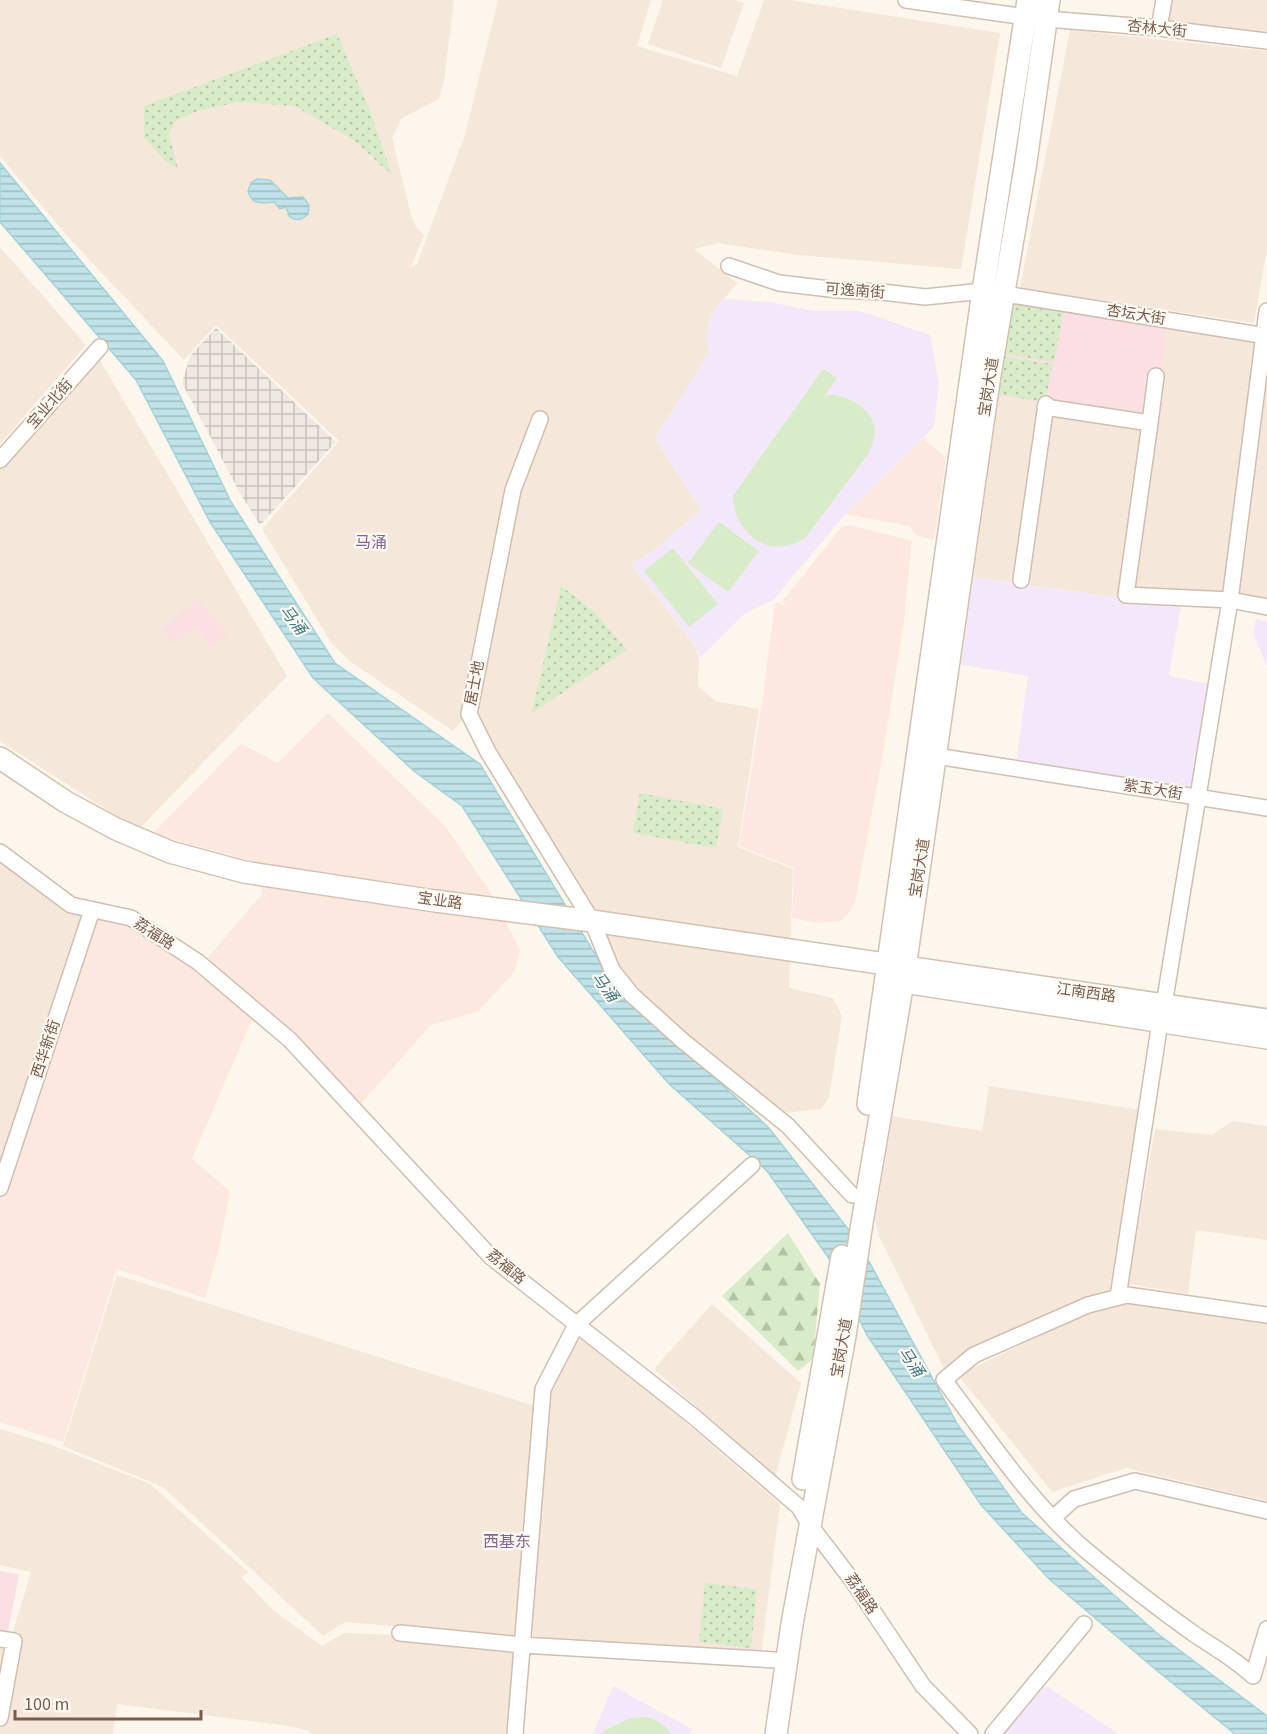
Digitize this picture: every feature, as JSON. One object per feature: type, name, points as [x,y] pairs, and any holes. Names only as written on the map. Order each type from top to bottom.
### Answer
[{"type":"main road","name":"宝岗大道","points":[[896,973],[983,291],[1037,9]]},
{"type":"main road","name":"宝岗大道","points":[[764,1734],[775,1660],[804,1516],[845,1336],[872,1123],[896,973],[936,756],[989,381],[1005,294],[1037,9]]},
{"type":"main road","points":[[983,291],[1005,294]]},
{"type":"main road","name":"宝业路","points":[[0,758],[57,796],[95,818],[141,840],[193,859],[235,870],[594,931],[896,973]]},
{"type":"main road","name":"宝业路","points":[[0,773],[58,812],[89,829],[189,872],[237,884],[296,894],[520,919]]},
{"type":"main road","name":"江南西路","points":[[896,973],[1162,1014],[1267,1020]]},
{"type":"main road","points":[[1162,1014],[1267,1038]]},
{"type":"main road","name":"宝岗大道","points":[[776,1734],[804,1516],[852,1195],[872,1123]]},
{"type":"street","name":"杏林大街","points":[[906,0],[1037,9],[1159,28],[1267,41]]},
{"type":"street","points":[[1159,28],[1164,0]]},
{"type":"street","name":"可逸南街","points":[[729,266],[779,284],[838,291],[882,292],[925,297],[983,291]]},
{"type":"street","name":"杏坛大街","points":[[1005,294],[1265,335]]},
{"type":"street","points":[[1267,310],[1230,600],[1197,797],[1267,808]]},
{"type":"street","name":"宝业北街","points":[[0,460],[100,347]]},
{"type":"street","points":[[1156,376],[1126,595],[1230,600],[1267,607]]},
{"type":"street","points":[[1021,579],[1046,405],[1150,423]]},
{"type":"street","name":"居士地","points":[[540,419],[513,490],[469,714],[488,752],[594,931],[612,970],[632,995],[683,1041],[788,1126],[852,1195]]},
{"type":"street","name":"紫玉大街","points":[[936,756],[1197,797],[1118,1297]]},
{"type":"street","name":"荔福路","points":[[0,852],[71,905],[131,918],[198,962],[290,1040],[491,1257],[693,1416],[804,1516],[852,1580],[923,1686],[964,1732]]},
{"type":"street","name":"西华新街","points":[[0,1188],[92,909]]},
{"type":"street","points":[[515,1734],[543,1389],[576,1325],[752,1165]]},
{"type":"street","points":[[1267,1315],[1127,1295],[1088,1305],[974,1355],[944,1380],[1019,1480],[1087,1551],[1197,1635],[1240,1663],[1253,1676],[1267,1629]]},
{"type":"street","points":[[1053,1518],[1074,1499],[1136,1481],[1267,1511]]},
{"type":"street","points":[[993,1734],[1084,1624]]},
{"type":"street","points":[[400,1633],[522,1645],[775,1660]]},
{"type":"street","points":[[0,1718],[7,1640]]},
{"type":"shaded area","points":[[0,0],[454,0],[444,81],[439,99],[402,118],[392,138],[411,215],[416,227],[424,235],[411,267],[417,264],[465,135],[498,0],[651,0],[637,46],[737,76],[764,0],[789,0],[1000,33],[961,269],[798,255],[718,243],[694,249],[737,283],[712,314],[706,335],[710,352],[655,438],[701,510],[652,552],[631,564],[696,647],[699,660],[698,686],[715,701],[759,709],[738,847],[793,869],[789,988],[833,998],[842,1016],[829,1097],[821,1109],[784,1113],[702,1054],[620,977],[516,797],[534,786],[515,797],[468,714],[453,731],[351,662],[332,644],[262,529],[339,441],[216,325],[184,360],[68,237],[0,156]]},
{"type":"shaded area","points":[[663,0],[735,0],[744,3],[721,68],[648,44]]},
{"type":"shaded area","points":[[1169,0],[1267,0],[1267,34],[1166,22]]},
{"type":"shaded area","points":[[1070,30],[1267,51],[1267,248],[1254,323],[1020,288]]},
{"type":"shaded area","points":[[0,247],[86,345],[0,444]]},
{"type":"shaded area","points":[[1008,298],[1168,324],[1160,377],[1146,419],[991,395]]},
{"type":"shaded area","points":[[723,299],[770,302],[814,311],[860,311],[930,335],[939,384],[934,427],[849,510],[773,600],[743,615],[700,658],[696,646],[631,564],[652,552],[701,510],[655,438],[710,352],[706,335],[712,314]]},
{"type":"shaded area","points":[[1168,324],[1267,339],[1267,613],[1228,607],[1181,606],[964,576],[995,396],[1160,376]]},
{"type":"shaded area","points":[[216,328],[336,442],[260,525],[240,493],[182,383],[190,356]]},
{"type":"shaded area","points":[[98,357],[287,676],[138,830],[0,741],[0,468]]},
{"type":"shaded area","points":[[923,438],[946,458],[934,540],[916,535],[909,526],[845,514]]},
{"type":"shaded area","points":[[850,525],[912,541],[904,621],[883,754],[855,902],[848,914],[840,921],[818,923],[792,918],[794,868],[739,846],[776,603],[787,608],[782,602],[785,598],[842,527]]},
{"type":"shaded area","points":[[964,576],[1181,606],[1169,676],[1210,684],[1195,793],[1016,763],[1028,676],[952,663]]},
{"type":"shaded area","points":[[197,599],[228,634],[212,648],[194,627],[174,644],[162,630]]},
{"type":"shaded area","points":[[1256,619],[1267,621],[1267,667],[1253,633]]},
{"type":"shaded area","points":[[328,713],[446,827],[493,896],[520,951],[514,972],[479,1011],[431,1025],[358,1107],[205,961],[262,894],[261,863],[152,834],[241,744],[278,763]]},
{"type":"shaded area","points":[[0,861],[83,918],[0,1165]]},
{"type":"shaded area","points":[[92,915],[130,924],[196,967],[253,1017],[192,1159],[230,1191],[220,1245],[205,1298],[117,1269],[63,1442],[0,1422],[0,1197]]},
{"type":"shaded area","points":[[989,1086],[1141,1110],[1114,1293],[946,1373],[879,1236],[875,1221],[892,1116],[982,1131]]},
{"type":"shaded area","points":[[1232,1121],[1267,1126],[1267,1240],[1196,1230],[1188,1294],[1128,1284],[1155,1129],[1212,1135]]},
{"type":"shaded area","points":[[117,1275],[535,1406],[516,1636],[345,1622],[323,1636],[163,1487],[63,1446]]},
{"type":"shaded area","points":[[1126,1303],[1267,1324],[1267,1501],[1126,1468],[1052,1492],[958,1375],[1078,1318]]},
{"type":"shaded area","points":[[712,1304],[801,1383],[775,1477],[654,1369]]},
{"type":"shaded area","points":[[582,1333],[780,1504],[761,1656],[529,1638],[546,1392]]},
{"type":"shaded area","points":[[0,1429],[49,1444],[150,1484],[248,1572],[242,1578],[273,1610],[322,1646],[344,1633],[401,1635],[517,1648],[509,1734],[310,1734],[309,1731],[289,1726],[117,1704],[113,1734],[0,1734],[0,1647],[8,1648],[31,1572],[0,1565]]},
{"type":"shaded area","points":[[0,1571],[19,1574],[7,1637],[0,1636]]},
{"type":"shaded area","points":[[613,1686],[692,1729],[690,1734],[593,1734]]},
{"type":"shaded area","points":[[1046,1686],[1119,1734],[1000,1734]]},
{"type":"green space","points":[[337,34],[369,108],[392,175],[356,142],[295,106],[238,102],[197,111],[176,121],[169,134],[178,169],[164,160],[144,137],[144,106]]},
{"type":"green space","points":[[1009,300],[1064,309],[1054,362],[1000,353]]},
{"type":"green space","points":[[999,356],[1053,364],[1045,402],[993,394]]},
{"type":"green space","points":[[823,369],[837,378],[825,395],[840,396],[854,402],[867,412],[875,428],[873,443],[869,453],[806,537],[785,546],[765,544],[748,533],[742,525],[737,516],[733,496]]},
{"type":"green space","points":[[719,522],[759,551],[728,592],[688,563]]},
{"type":"green space","points":[[673,548],[718,604],[689,627],[644,571]]},
{"type":"green space","points":[[561,586],[594,611],[627,650],[532,713]]},
{"type":"green space","points":[[640,793],[723,809],[716,848],[633,833]]},
{"type":"green space","points":[[788,1233],[820,1284],[813,1359],[798,1371],[722,1296]]},
{"type":"green space","points":[[705,1583],[757,1589],[751,1648],[699,1642]]},
{"type":"green space","points":[[644,1717],[659,1722],[671,1734],[602,1734],[603,1731],[628,1719]]},
{"type":"water","points":[[0,163],[163,361],[231,502],[335,663],[480,764],[613,984],[769,1128],[859,1243],[958,1425],[1022,1513],[1158,1634],[1267,1716],[1267,1734],[1235,1734],[1049,1579],[981,1505],[867,1335],[828,1257],[767,1171],[669,1084],[558,957],[462,806],[415,772],[313,678],[210,522],[136,380],[0,222]]},
{"type":"water","points":[[257,179],[270,180],[288,198],[303,197],[309,205],[308,214],[297,220],[289,216],[286,207],[280,209],[274,202],[262,203],[252,199],[248,191],[251,183]]},
{"type":"district","name":"马涌","points":[[371,543]]},
{"type":"district","name":"西基东","points":[[507,1542]]}]
